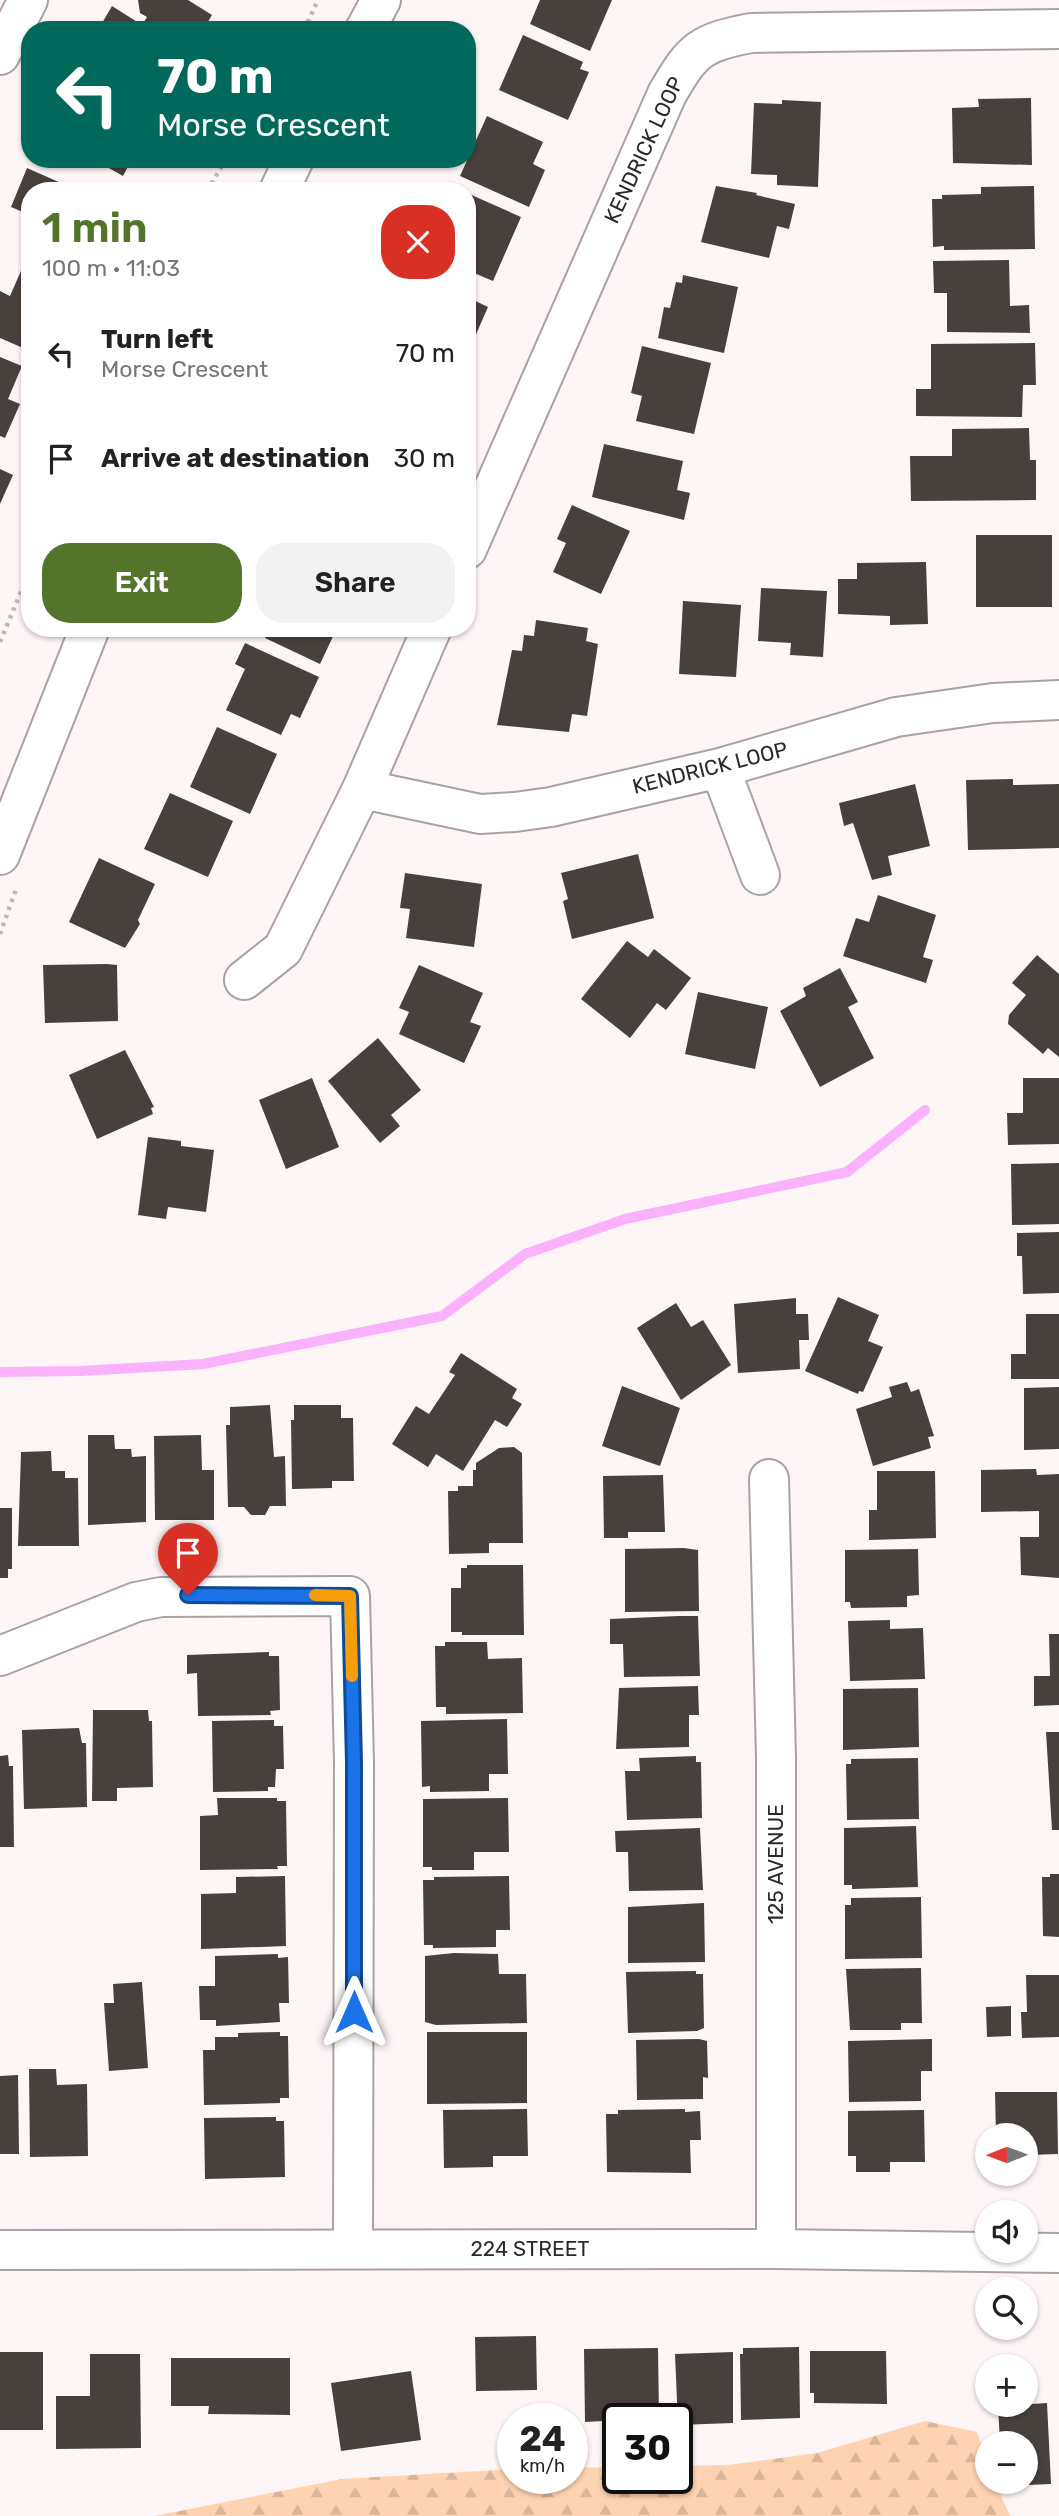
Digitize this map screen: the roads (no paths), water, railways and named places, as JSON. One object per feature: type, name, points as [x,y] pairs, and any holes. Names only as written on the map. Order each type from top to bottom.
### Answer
[{"type":"street","points":[[0,55],[28,0]]},
{"type":"street","points":[[370,21],[381,0]]},
{"type":"street","name":"KENDRICK LOOP","points":[[476,529],[667,94],[685,63],[704,45],[751,33],[1059,29]]},
{"type":"street","points":[[0,855],[86,637]]},
{"type":"street","points":[[244,980],[283,949],[362,789],[428,637]]},
{"type":"street","name":"KENDRICK LOOP","points":[[362,789],[480,814],[515,812],[551,807],[720,768],[896,717],[993,703],[1059,700]]},
{"type":"street","points":[[720,768],[760,876]]},
{"type":"street","name":"125 AVENUE","points":[[769,1479],[776,1758],[776,2249]]},
{"type":"street","points":[[0,1656],[136,1602],[161,1597],[350,1596],[354,1763],[353,2249]]},
{"type":"street","name":"224 STREET","points":[[0,2250],[776,2249],[1059,2253]]},
{"type":"waterway","points":[[0,1372],[80,1371],[203,1364],[442,1316],[525,1254],[625,1219],[847,1172],[925,1110]]}]
